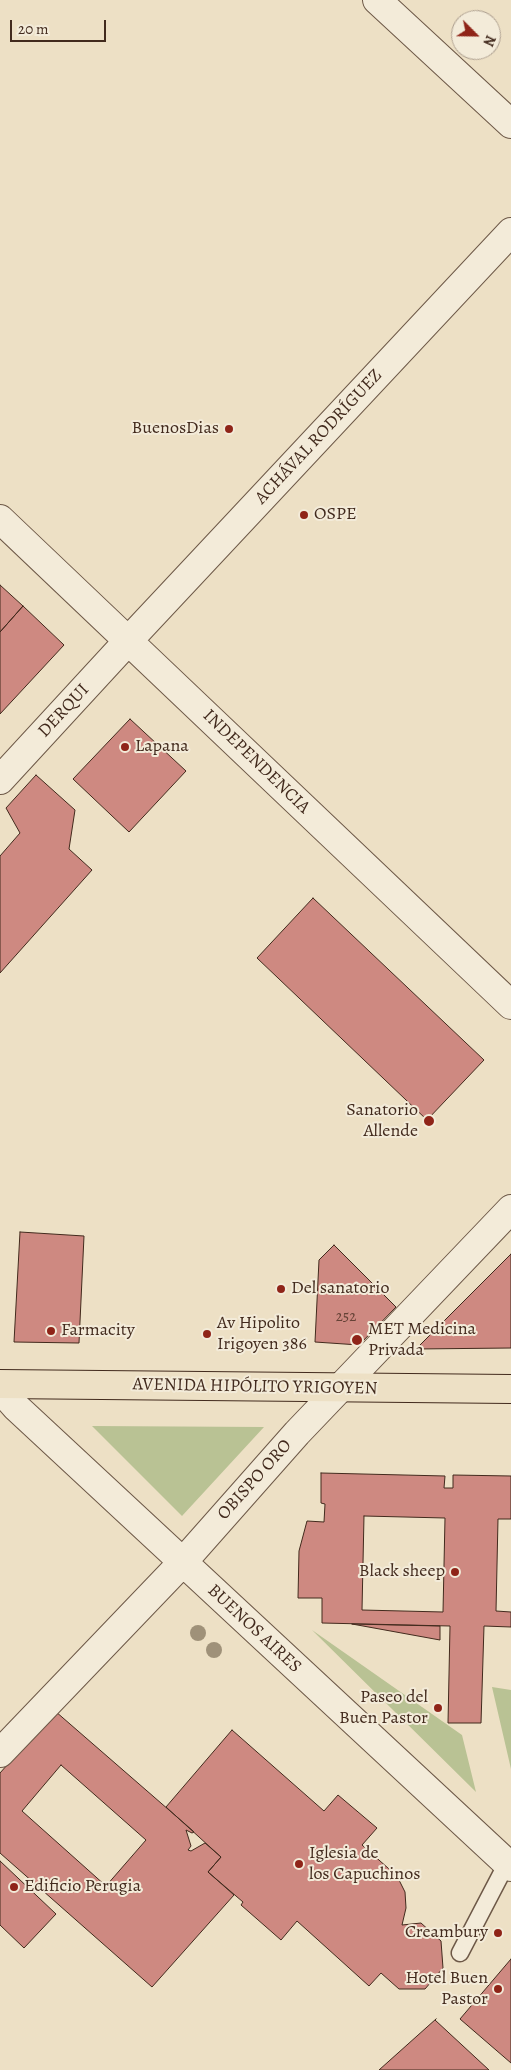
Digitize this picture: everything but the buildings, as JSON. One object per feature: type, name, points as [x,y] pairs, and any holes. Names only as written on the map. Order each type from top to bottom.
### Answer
[{"type":"main road","name":"AVENIDA HIPÓLITO YRIGOYEN","points":[[0,1384],[511,1390]]},
{"type":"street","points":[[377,0],[511,124]]},
{"type":"street","name":"ACHÁVAL RODRÍGUEZ","points":[[128,641],[511,232]]},
{"type":"street","name":"INDEPENDENCIA","points":[[0,519],[511,1005]]},
{"type":"street","name":"DERQUI","points":[[0,780],[128,641]]},
{"type":"street","name":"OBISPO ORO","points":[[0,1753],[182,1563],[340,1388],[511,1208]]},
{"type":"street","name":"BUENOS AIRES","points":[[0,1389],[16,1407],[182,1563],[509,1865]]},
{"type":"lane","points":[[460,1953],[509,1865]]},
{"type":"green space","points":[[92,1426],[264,1427],[182,1516]]},
{"type":"green space","points":[[312,1630],[462,1735],[476,1792]]},
{"type":"green space","points":[[492,1687],[511,1690],[511,1769]]},
{"type":"place","name":"BuenosDias","points":[[229,429]]},
{"type":"place","name":"OSPE","points":[[304,515]]},
{"type":"place","name":"Lapana","points":[[125,747]]},
{"type":"place","name":"Sanatorio Allende","points":[[429,1121]]},
{"type":"place","name":"Del sanatorio","points":[[281,1289]]},
{"type":"place","name":"Farmacity","points":[[51,1331]]},
{"type":"place","name":"Av Hipolito Irigoyen 386","points":[[207,1334]]},
{"type":"place","name":"MET Medicina Privada","points":[[357,1340]]},
{"type":"place","name":"Black sheep","points":[[455,1572]]},
{"type":"place","name":"Paseo del Buen Pastor","points":[[438,1708]]},
{"type":"place","name":"Iglesia de los Capuchinos","points":[[299,1864]]},
{"type":"place","name":"Edificio Perugia","points":[[14,1887]]},
{"type":"place","name":"Creambury","points":[[498,1933]]},
{"type":"place","name":"Hotel Buen Pastor","points":[[498,1989]]}]
